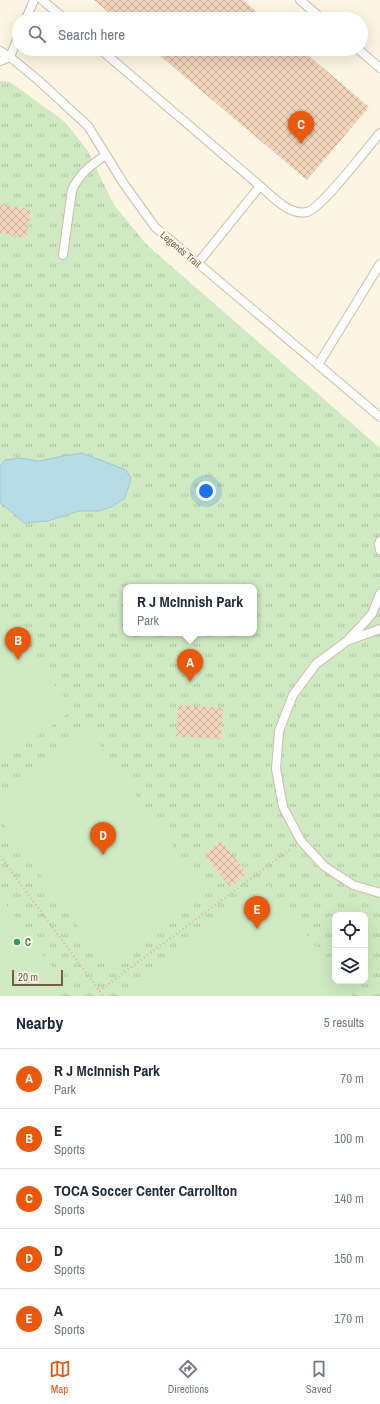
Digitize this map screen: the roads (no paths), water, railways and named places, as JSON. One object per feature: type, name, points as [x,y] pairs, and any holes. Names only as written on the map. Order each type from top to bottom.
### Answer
[{"type":"lane","points":[[29,12],[34,0]]},
{"type":"lane","points":[[42,0],[57,12]]},
{"type":"lane","points":[[300,0],[314,12]]},
{"type":"lane","name":"Legends Trail","points":[[0,51],[10,57],[38,80],[88,126],[124,184],[155,227],[380,417]]},
{"type":"lane","points":[[0,61],[10,57],[12,52]]},
{"type":"lane","points":[[108,56],[260,186],[287,208],[296,212],[308,212],[323,202],[380,133]]},
{"type":"lane","points":[[366,56],[380,68]]},
{"type":"lane","points":[[63,255],[72,190],[76,180],[89,166],[106,155]]},
{"type":"lane","points":[[198,264],[260,186]]},
{"type":"lane","points":[[318,365],[380,264]]},
{"type":"lane","points":[[380,541],[380,550]]},
{"type":"lane","points":[[380,594],[372,614],[347,641],[316,664],[293,695],[279,731],[276,769],[283,807],[301,841],[324,866],[353,885],[380,894]]},
{"type":"lane","points":[[347,641],[380,629]]},
{"type":"water","points":[[82,453],[126,470],[131,478],[124,499],[111,507],[99,511],[79,511],[48,521],[24,523],[0,502],[0,466],[5,460],[19,458],[39,461]]},
{"type":"place","name":"TOCA Soccer Center Carrollton","points":[[301,144]]},
{"type":"place","name":"E","points":[[18,660]]},
{"type":"place","name":"R J McInnish Park","points":[[190,682]]},
{"type":"place","name":"D","points":[[103,855]]},
{"type":"place","name":"A","points":[[257,929]]},
{"type":"place","name":"C","points":[[17,942]]}]
